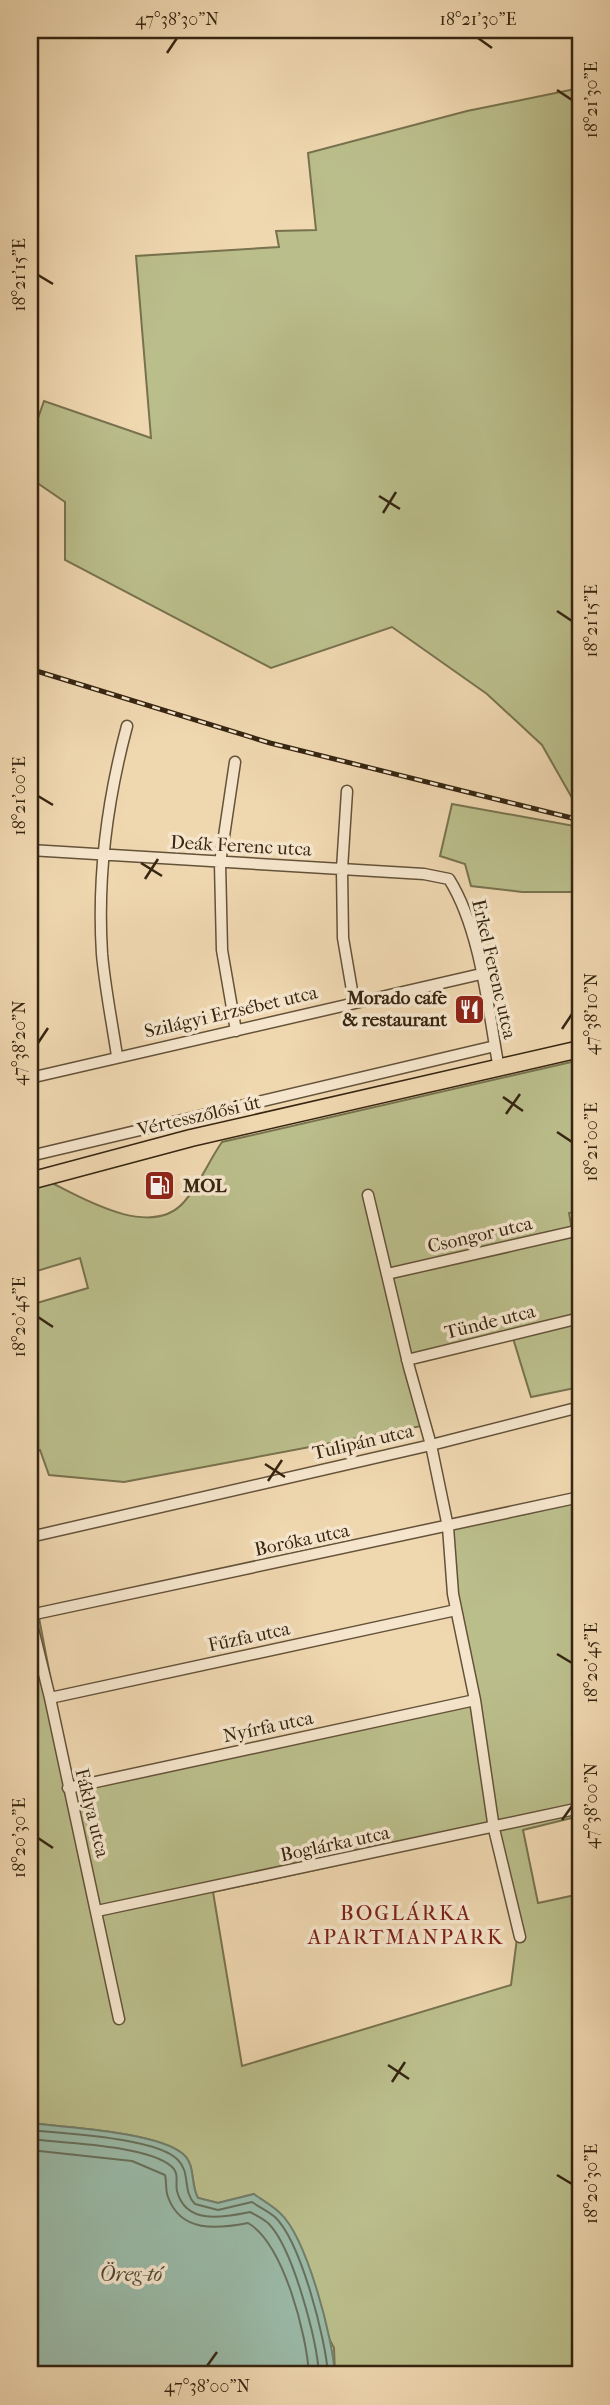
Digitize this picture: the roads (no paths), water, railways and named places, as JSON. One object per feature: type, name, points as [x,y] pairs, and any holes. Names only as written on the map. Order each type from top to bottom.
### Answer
[{"type":"main road","name":"Vértesszőlősi út","points":[[30,1181],[178,1142],[580,1049]]},
{"type":"street","points":[[117,1056],[102,955],[102,855],[113,781],[127,726]]},
{"type":"street","points":[[235,762],[219,863],[222,950],[236,1031]]},
{"type":"street","points":[[347,791],[342,869],[342,938],[354,1002]]},
{"type":"street","name":"Deák Ferenc utca","points":[[30,850],[424,874],[449,879]]},
{"type":"street","name":"Erkel Ferenc utca","points":[[449,879],[460,897],[481,974],[499,1069]]},
{"type":"street","name":"Szilágyi Erzsébet utca","points":[[30,1078],[481,974]]},
{"type":"street","name":"Vértesszőlősi út","points":[[30,1156],[495,1046]]},
{"type":"street","points":[[373,1074],[379,1096]]},
{"type":"street","points":[[368,1195],[407,1360],[431,1445],[448,1527],[456,1609],[475,1700],[494,1829],[520,1937]]},
{"type":"street","name":"Csongor utca","points":[[387,1274],[580,1230]]},
{"type":"street","name":"Tünde utca","points":[[407,1360],[580,1318]]},
{"type":"street","name":"Tulipán utca","points":[[30,1537],[431,1445],[580,1407]]},
{"type":"street","name":"Boróka utca","points":[[30,1616],[580,1497]]},
{"type":"street","name":"Fűzfa utca","points":[[51,1698],[456,1609]]},
{"type":"street","name":"Fáklya utca","points":[[30,1616],[51,1698],[118,2019]]},
{"type":"street","name":"Nyírfa utca","points":[[68,1788],[475,1700]]},
{"type":"street","name":"Boglárka utca","points":[[97,1911],[494,1829],[580,1808]]},
{"type":"water","name":"Öreg-tó","points":[[30,2123],[153,2140],[171,2147],[187,2158],[198,2198],[218,2203],[254,2194],[277,2210],[290,2226],[309,2266],[324,2315],[335,2375],[30,2375]]},
{"type":"railway","points":[[30,669],[270,743],[580,820]]},
{"type":"place","name":"Morado cafe & restaurant","points":[[470,1009]]},
{"type":"place","name":"MOL","points":[[160,1186]]},
{"type":"district","name":"BOGLÁRKA APARTMANPARK","points":[[406,1925]]}]
